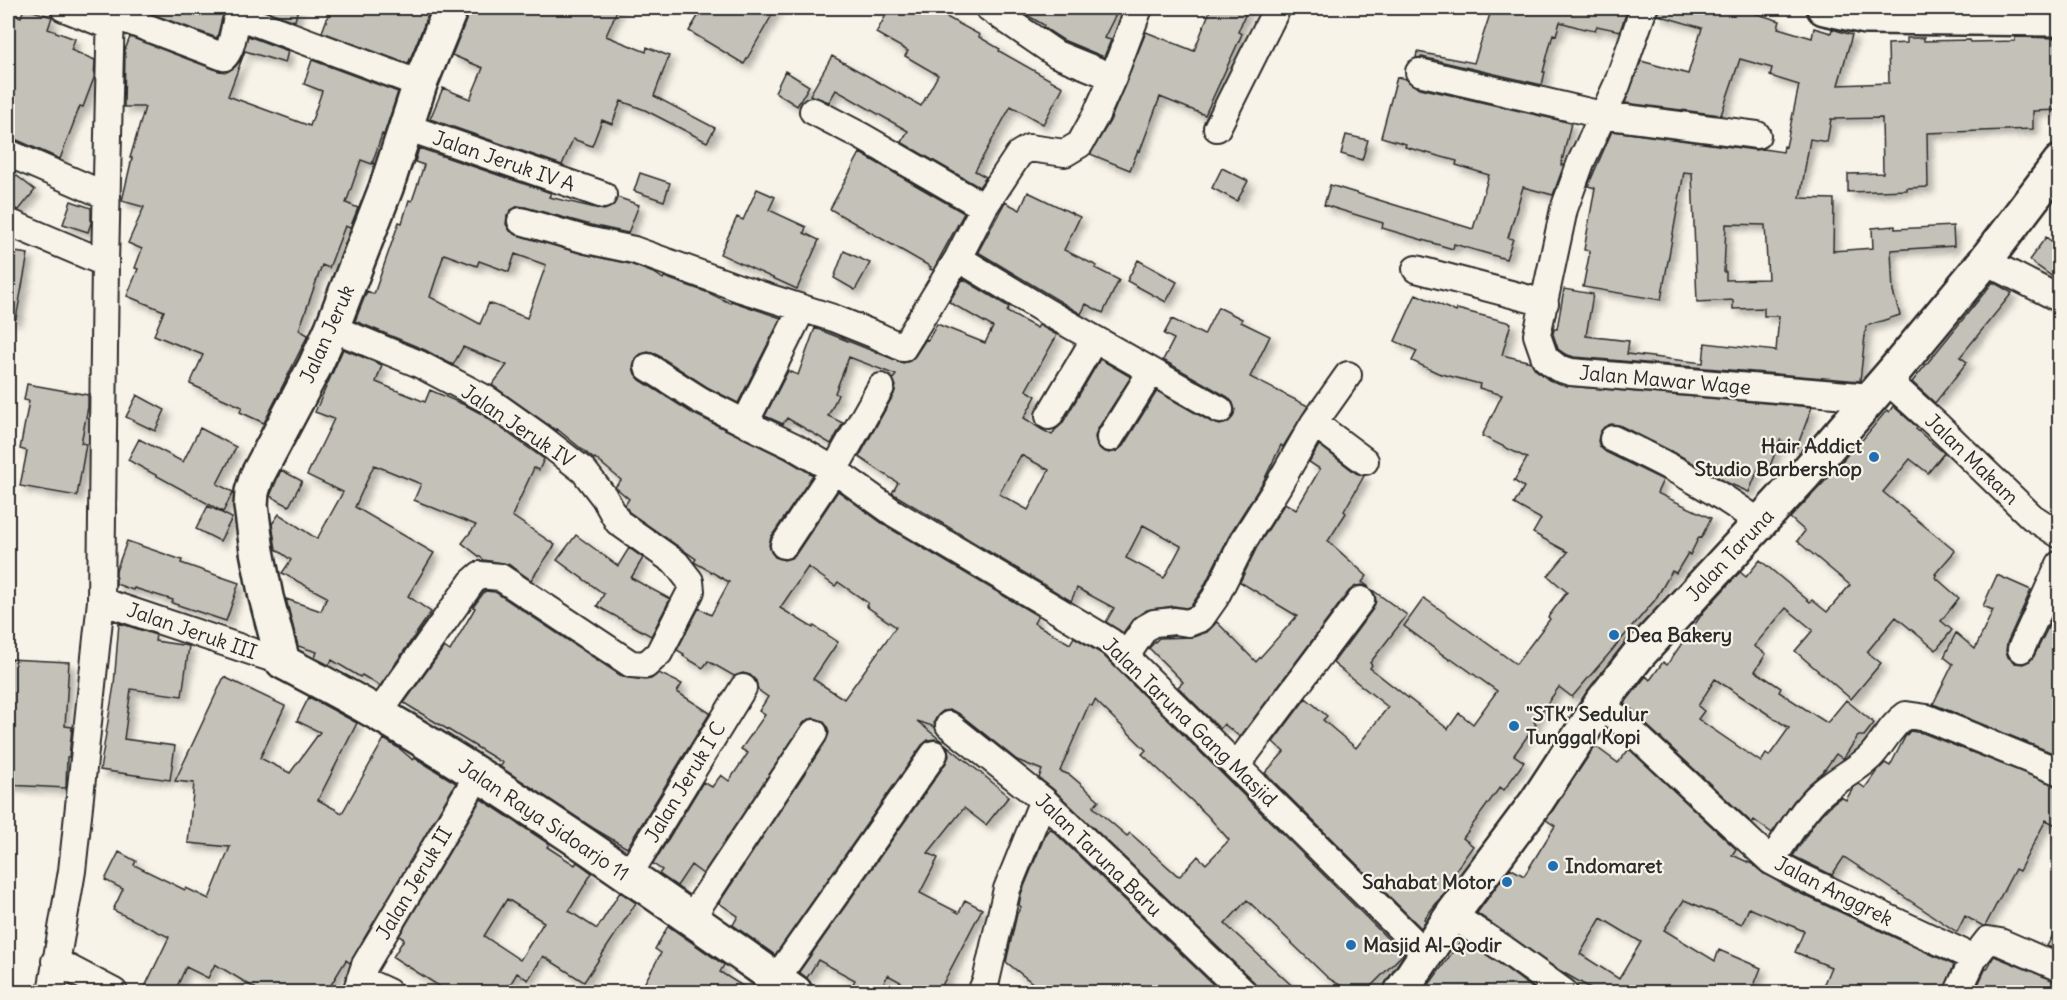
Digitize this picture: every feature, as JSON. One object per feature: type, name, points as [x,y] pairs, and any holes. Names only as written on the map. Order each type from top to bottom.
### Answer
[{"type":"street","points":[[64,8],[112,16],[224,57],[231,44],[236,22],[243,18],[420,84]]},
{"type":"street","name":"Jalan Jeruk","points":[[283,662],[257,551],[251,506],[256,476],[315,366],[332,328],[386,188],[420,84],[451,8]]},
{"type":"street","points":[[521,221],[587,240],[634,250],[739,288],[833,318],[903,348],[958,258],[984,207],[1019,154],[1029,148],[1065,153],[1080,144],[1113,77],[1139,8]]},
{"type":"street","points":[[1217,128],[1277,8]]},
{"type":"street","name":"Jalan Mawar Wage","points":[[1644,8],[1617,86],[1581,162],[1564,209],[1538,335],[1545,358],[1558,368],[1571,372],[1879,388]]},
{"type":"street","points":[[1824,8],[1865,17],[1995,13],[2060,19]]},
{"type":"street","points":[[996,9],[1056,54],[1113,77]]},
{"type":"street","points":[[51,993],[72,871],[101,600],[105,263],[112,16]]},
{"type":"street","points":[[1419,72],[1602,115],[1757,135]]},
{"type":"street","points":[[813,111],[984,207]]},
{"type":"street","name":"Jalan Jeruk IV A","points":[[406,127],[603,195]]},
{"type":"street","points":[[8,153],[107,196]]},
{"type":"street","name":"Jalan Taruna","points":[[1401,993],[1452,915],[1537,801],[1601,703],[1639,654],[1805,474],[1879,388],[1985,261],[2060,162]]},
{"type":"street","points":[[8,222],[105,263]]},
{"type":"street","points":[[958,258],[1094,340],[1220,410]]},
{"type":"street","points":[[1985,261],[2060,299]]},
{"type":"street","points":[[1416,269],[1545,303]]},
{"type":"street","points":[[745,423],[802,309]]},
{"type":"street","name":"Jalan Jeruk IV","points":[[332,328],[419,364],[488,400],[539,436],[584,471],[604,497],[618,522],[676,563],[690,581],[691,591],[674,626],[658,653],[646,665],[631,664],[501,577],[480,575],[472,582],[378,714]]},
{"type":"street","points":[[1049,416],[1094,340]]},
{"type":"street","name":"Jalan Taruna Gang Masjid","points":[[648,367],[700,400],[792,446],[834,470],[894,513],[1111,642],[1426,954]]},
{"type":"street","points":[[1110,438],[1151,372]]},
{"type":"street","points":[[1126,656],[1145,628],[1154,623],[1175,621],[1188,623],[1201,618],[1215,598],[1244,540],[1314,423],[1348,375]]},
{"type":"street","points":[[784,545],[834,470],[880,387]]},
{"type":"street","name":"Jalan Makam","points":[[1879,388],[1939,426],[2032,517],[2060,535]]},
{"type":"street","points":[[1314,423],[1365,461]]},
{"type":"street","points":[[1613,439],[1702,484],[1760,523]]},
{"type":"street","points":[[2021,649],[2060,564]]},
{"type":"street","name":"Jalan Jeruk III","points":[[101,600],[283,662]]},
{"type":"street","points":[[1237,765],[1361,600]]},
{"type":"street","name":"Jalan Raya Sidoarjo 11","points":[[283,662],[378,714],[478,775],[691,918],[786,986]]},
{"type":"street","name":"Jalan Jeruk I C","points":[[628,876],[743,688]]},
{"type":"street","name":"Jalan Anggrek","points":[[1601,703],[1771,861],[1974,958]]},
{"type":"street","points":[[1771,861],[1816,798],[1868,759],[1880,747],[1898,721],[1906,715],[1927,718],[2060,771]]},
{"type":"street","name":"Jalan Taruna Baru","points":[[949,725],[1043,800],[1244,993]]},
{"type":"street","points":[[691,918],[814,733]]},
{"type":"street","points":[[786,986],[934,754]]},
{"type":"street","name":"Jalan Jeruk II","points":[[358,986],[371,954],[478,775]]},
{"type":"street","points":[[990,989],[1007,889],[1043,800]]},
{"type":"street","points":[[1452,915],[1504,949],[1564,993]]},
{"type":"street","points":[[1958,993],[1974,958],[1988,940],[2060,968]]},
{"type":"street","points":[[55,961],[114,993]]},
{"type":"street","points":[[358,986],[388,993]]},
{"type":"building","points":[[24,8],[52,17],[48,29],[75,39],[71,50],[95,60],[94,78],[83,107],[80,106],[60,159],[8,136],[8,12],[21,17]]},
{"type":"building","points":[[145,8],[231,8],[224,13],[217,38],[144,11]]},
{"type":"building","points":[[258,8],[298,8],[295,21]]},
{"type":"building","points":[[331,8],[431,8],[408,64],[322,32]]},
{"type":"building","points":[[469,8],[618,8],[606,36],[646,52],[647,47],[669,56],[654,96],[715,128],[707,142],[645,110],[621,101],[612,124],[602,120],[592,146],[573,139],[562,165],[430,119],[443,88],[470,99],[483,68],[452,55]]},
{"type":"building","points":[[703,8],[776,8],[744,64],[689,31]]},
{"type":"building","points":[[890,8],[930,8],[980,35],[979,37],[1000,49],[999,51],[1063,87],[1043,124],[1011,106],[975,171],[986,177],[979,187],[901,142],[908,131],[836,90],[829,102],[810,95],[832,56],[921,106],[938,75],[905,56],[908,51],[876,33]]},
{"type":"building","points":[[1015,8],[1119,8],[1104,38],[1111,40],[1104,57],[1063,40],[1043,27],[1044,25]]},
{"type":"building","points":[[1211,8],[1248,8],[1238,32],[1242,34],[1205,115],[1160,97],[1140,151],[1138,150],[1130,170],[1090,154],[1110,121],[1146,32],[1194,51]]},
{"type":"building","points":[[1492,8],[1628,8],[1620,31],[1597,26],[1595,30],[1584,29],[1560,22],[1556,35],[1553,34],[1542,85],[1422,57],[1416,58],[1417,52],[1474,63]]},
{"type":"building","points":[[1659,8],[1742,8],[1780,21],[1778,28],[1812,38],[1814,28],[1831,33],[1832,29],[1852,35],[1838,85],[1889,83],[1888,44],[1907,43],[1907,38],[1924,38],[1924,41],[1970,40],[1971,42],[2015,41],[2015,37],[2060,38],[2060,66],[2058,66],[2060,110],[2033,111],[2033,129],[1927,133],[1928,187],[1848,192],[1848,174],[1883,173],[1882,118],[1831,119],[1827,142],[1810,139],[1800,198],[1834,199],[1833,251],[1873,248],[1872,228],[1953,226],[1954,246],[1891,250],[1893,292],[1900,315],[1866,326],[1860,381],[1574,357],[1558,349],[1553,334],[1554,329],[1557,329],[1564,289],[1593,294],[1586,336],[1629,341],[1627,354],[1703,363],[1705,343],[1776,351],[1779,316],[1764,316],[1764,308],[1733,309],[1733,300],[1697,302],[1692,173],[1684,172],[1661,300],[1583,287],[1590,251],[1584,250],[1595,188],[1588,186],[1612,131],[1755,150],[1783,152],[1784,146],[1786,147],[1799,85],[1770,76],[1772,68],[1740,59],[1721,115],[1625,103],[1641,61],[1688,74],[1702,28],[1658,15]],"holes":[[[1726,224],[1765,225],[1768,279],[1726,280],[1726,272],[1724,272]]]},
{"type":"building","points":[[248,36],[288,51],[285,63],[245,51],[228,96],[310,126],[322,91],[304,84],[312,60],[398,92],[372,164],[361,160],[346,203],[358,208],[350,228],[345,226],[329,268],[322,265],[299,330],[308,335],[264,423],[240,412],[242,407],[190,384],[203,355],[154,335],[164,311],[127,296],[138,269],[135,268],[142,249],[128,243],[144,207],[122,201],[132,158],[130,158],[145,107],[124,107],[125,50],[130,37],[227,72],[240,61]]},
{"type":"building","points":[[785,71],[809,86],[797,106],[775,92]]},
{"type":"building","points":[[1397,77],[1406,79],[1416,87],[1571,123],[1561,165],[1564,165],[1553,195],[1523,187],[1508,238],[1513,239],[1506,259],[1454,244],[1453,249],[1382,228],[1383,223],[1324,205],[1330,185],[1473,229],[1489,175],[1456,165],[1457,161],[1405,147],[1406,144],[1381,137]]},
{"type":"building","points":[[1346,135],[1368,140],[1362,160],[1341,154]]},
{"type":"building","points":[[419,148],[551,193],[549,197],[604,210],[613,206],[617,197],[639,205],[628,233],[518,206],[507,216],[506,224],[510,231],[517,235],[583,254],[630,264],[663,279],[664,277],[709,293],[730,303],[731,301],[781,318],[738,403],[707,387],[656,354],[648,352],[641,354],[635,359],[633,367],[640,380],[692,413],[786,459],[813,475],[771,537],[769,545],[775,557],[784,560],[796,554],[838,491],[886,526],[1038,616],[1034,623],[1070,644],[1074,637],[1102,654],[1403,954],[1366,991],[1348,990],[1328,978],[1247,900],[1225,924],[1300,993],[1258,993],[1253,981],[1039,778],[1042,770],[1017,760],[958,713],[951,710],[943,711],[938,715],[934,722],[935,727],[917,721],[941,741],[928,740],[922,745],[775,955],[733,925],[738,916],[719,903],[826,741],[829,733],[823,721],[814,718],[802,725],[703,874],[691,865],[677,886],[659,874],[662,870],[653,864],[703,782],[712,787],[721,775],[729,781],[748,753],[741,749],[765,715],[759,711],[768,697],[758,690],[756,681],[750,675],[743,673],[734,676],[708,661],[703,668],[677,650],[699,608],[711,615],[729,582],[694,562],[696,559],[629,512],[625,505],[629,499],[615,487],[621,480],[557,429],[557,431],[492,385],[507,365],[463,347],[453,365],[425,350],[355,321],[367,291],[374,294],[399,222],[402,223],[409,200],[412,201],[424,165],[415,162]],"holes":[[[444,254],[477,266],[479,261],[509,272],[515,254],[546,265],[527,318],[489,303],[480,324],[430,297]],[[808,567],[835,586],[838,582],[896,627],[844,699],[813,679],[838,642],[780,608]],[[1095,700],[1146,750],[1142,754],[1207,815],[1229,840],[1206,864],[1198,856],[1180,876],[1177,875],[1130,833],[1127,836],[1093,807],[1099,800],[1070,775],[1060,771],[1089,704],[1092,706]]]},
{"type":"building","points":[[860,153],[964,213],[933,270],[830,209]]},
{"type":"building","points":[[1222,168],[1248,181],[1237,201],[1212,188]]},
{"type":"building","points":[[8,169],[35,190],[19,210],[8,207]]},
{"type":"building","points":[[640,173],[670,183],[664,201],[634,191]]},
{"type":"building","points":[[757,189],[775,197],[769,210],[806,227],[804,233],[819,240],[797,289],[720,254],[737,217],[743,220]]},
{"type":"building","points":[[1028,192],[1080,217],[1064,250],[1119,280],[1103,313],[1086,304],[1081,314],[978,252],[1005,202],[1020,210]]},
{"type":"building","points":[[71,201],[91,208],[91,223],[88,232],[63,224]]},
{"type":"building","points":[[2046,237],[2060,248],[2060,282],[2029,260]]},
{"type":"building","points":[[8,251],[28,254],[16,319],[8,318]]},
{"type":"building","points":[[844,251],[870,263],[855,290],[834,278]]},
{"type":"building","points":[[1138,260],[1177,282],[1166,302],[1127,281]]},
{"type":"building","points":[[963,279],[1009,307],[1007,312],[1037,328],[1039,325],[1057,335],[1026,390],[1036,396],[1024,418],[1052,435],[1062,424],[1100,359],[1131,377],[1097,430],[1095,437],[1097,446],[1109,453],[1123,446],[1157,391],[1213,423],[1220,425],[1227,423],[1233,417],[1235,410],[1228,397],[1163,360],[1174,339],[1164,334],[1172,319],[1204,335],[1218,307],[1242,319],[1241,322],[1270,336],[1250,377],[1308,406],[1283,447],[1281,445],[1263,482],[1231,532],[1202,590],[1191,606],[1147,610],[1133,619],[1123,633],[1106,622],[1114,608],[1077,588],[1071,601],[892,493],[898,483],[859,457],[894,394],[896,386],[893,379],[896,375],[849,357],[835,393],[838,395],[828,416],[843,423],[831,444],[787,418],[783,424],[765,416],[788,371],[798,375],[815,328],[903,363],[915,356],[937,324],[985,343],[993,327],[949,302]],"holes":[[[1021,455],[1049,470],[1028,510],[999,494]],[[1143,525],[1181,546],[1164,578],[1126,558]]]},
{"type":"building","points":[[1993,282],[2012,293],[1960,357],[1967,362],[1935,403],[1912,382]]},
{"type":"building","points":[[1416,294],[1456,312],[1457,309],[1511,323],[1502,355],[1531,362],[1536,370],[1549,380],[1567,386],[1812,407],[1797,447],[1780,440],[1770,466],[1761,462],[1749,492],[1619,425],[1611,424],[1600,432],[1598,441],[1600,447],[1606,452],[1663,480],[1657,493],[1711,518],[1690,555],[1688,553],[1676,573],[1672,571],[1655,600],[1572,697],[1559,687],[1534,722],[1536,724],[1514,755],[1524,762],[1504,790],[1500,787],[1463,838],[1473,846],[1450,878],[1454,881],[1424,919],[1426,920],[1421,928],[1265,773],[1284,752],[1273,742],[1306,698],[1327,716],[1323,720],[1356,748],[1388,707],[1333,663],[1373,609],[1376,601],[1371,589],[1407,615],[1370,663],[1372,665],[1370,668],[1448,729],[1459,713],[1473,724],[1497,691],[1404,626],[1424,598],[1516,664],[1567,592],[1548,576],[1568,552],[1533,533],[1541,519],[1514,504],[1524,487],[1514,481],[1527,458],[1482,436],[1502,395],[1479,388],[1480,384],[1438,373],[1412,361],[1417,351],[1395,341]]},
{"type":"building","points":[[343,349],[382,365],[376,382],[425,402],[430,390],[467,406],[544,459],[539,470],[534,468],[512,516],[555,545],[531,580],[508,564],[484,560],[462,543],[476,525],[414,500],[421,484],[374,465],[355,507],[434,553],[408,596],[431,612],[380,686],[332,660],[329,665],[315,658],[317,652],[298,646],[286,599],[321,611],[327,597],[282,573],[291,560],[276,549],[272,524],[279,514],[317,539],[343,492],[307,475],[334,419],[315,412]]},
{"type":"building","points":[[27,384],[88,395],[81,443],[86,444],[77,496],[20,486],[27,451],[20,449],[29,401],[24,400]]},
{"type":"building","points":[[137,395],[165,410],[155,431],[126,417]]},
{"type":"building","points":[[1893,406],[1944,453],[1928,473],[1910,459],[1883,492],[1955,551],[1935,574],[1937,575],[1935,577],[1959,598],[1941,621],[1952,630],[1936,650],[1896,617],[1867,652],[1881,663],[1851,699],[1795,651],[1813,630],[1786,608],[1754,646],[1766,654],[1755,671],[1781,688],[1779,692],[1827,723],[1846,700],[1874,723],[1864,736],[1858,736],[1843,759],[1836,754],[1823,772],[1793,802],[1772,833],[1754,820],[1752,823],[1637,716],[1638,714],[1624,704],[1646,676],[1650,680],[1663,662],[1667,665],[1704,611],[1740,572],[1746,577],[1760,560],[1810,602],[1812,600],[1827,612],[1850,585],[1797,541],[1805,531],[1790,518],[1853,448],[1853,451],[1887,410],[1889,412]],"holes":[[[1715,679],[1789,728],[1769,756],[1766,754],[1761,762],[1698,719],[1704,711],[1698,706]]]},
{"type":"building","points":[[200,428],[236,447],[217,484],[233,492],[223,512],[128,460],[139,439],[183,462]]},
{"type":"building","points":[[1319,445],[1356,473],[1364,476],[1344,511],[1346,513],[1328,541],[1367,576],[1362,582],[1369,587],[1356,586],[1349,591],[1240,737],[1224,724],[1220,729],[1178,687],[1183,682],[1149,648],[1159,638],[1193,637],[1207,632],[1217,622],[1256,662],[1297,616],[1240,582],[1257,547],[1285,503],[1296,510],[1320,469],[1309,462]]},
{"type":"building","points":[[281,470],[302,481],[289,506],[270,496]]},
{"type":"building","points":[[208,506],[232,518],[220,541],[196,529]]},
{"type":"building","points":[[576,535],[618,566],[629,548],[643,558],[631,578],[670,599],[651,636],[597,606],[604,594],[557,560]]},
{"type":"building","points":[[127,541],[239,583],[226,621],[172,603],[173,600],[116,584],[116,571]]},
{"type":"building","points":[[1997,575],[2031,590],[2007,643],[2008,657],[2015,663],[2023,664],[2034,656],[2060,603],[2060,756],[1933,704],[1953,664],[1944,657],[1956,633],[1975,649],[1993,610],[1983,606]]},
{"type":"building","points":[[485,591],[495,592],[623,677],[645,680],[659,673],[682,684],[677,692],[710,713],[627,848],[500,767],[503,763],[404,703],[444,647],[450,651],[475,608],[473,607]]},
{"type":"building","points":[[119,623],[156,635],[155,641],[189,646],[182,696],[131,689],[124,739],[175,746],[170,780],[100,770],[114,685]]},
{"type":"building","points":[[8,659],[69,662],[65,726],[72,727],[69,757],[67,757],[66,788],[8,785]]},
{"type":"building","points":[[224,677],[285,706],[260,758],[290,773],[320,732],[297,721],[309,697],[357,723],[318,800],[342,813],[384,739],[413,760],[415,758],[456,783],[350,963],[346,960],[326,993],[263,993],[215,964],[208,978],[186,967],[174,993],[142,993],[169,937],[113,910],[123,889],[105,880],[119,852],[136,861],[134,865],[209,899],[230,847],[188,843],[194,783],[175,781]]},
{"type":"building","points":[[1910,731],[1923,733],[2060,787],[2060,827],[2046,820],[2019,871],[2015,869],[1985,926],[1965,916],[1957,932],[1844,857],[1832,875],[1793,856],[1816,820],[1833,803],[1841,797],[1846,800],[1853,788],[1859,784],[1865,788],[1885,763],[1890,766]]},
{"type":"building","points":[[943,742],[1009,796],[986,825],[964,808],[928,853],[938,858],[920,893],[959,913],[965,900],[982,909],[938,993],[920,993],[888,975],[878,993],[848,993],[855,980],[818,960],[807,978],[799,972],[946,763],[949,756],[948,748]]},
{"type":"building","points":[[1595,746],[1618,763],[1629,749],[1736,849],[1732,855],[1752,864],[1764,874],[1795,891],[1954,965],[1943,993],[1820,993],[1831,967],[1795,952],[1804,931],[1749,908],[1742,924],[1684,900],[1664,930],[1715,961],[1719,950],[1761,968],[1751,993],[1599,993],[1557,969],[1477,913],[1510,868],[1524,876],[1555,826],[1546,820]],"holes":[[[1601,918],[1641,942],[1619,979],[1580,954]]]},
{"type":"building","points":[[481,799],[549,844],[547,847],[575,865],[577,862],[592,873],[569,911],[597,929],[620,892],[636,903],[584,982],[543,956],[528,980],[517,973],[505,993],[450,993],[393,957],[404,939],[399,936]],"holes":[[[507,899],[544,922],[520,960],[484,936]]]},
{"type":"building","points":[[1050,828],[1222,993],[1030,993],[1035,985],[1006,962],[1017,914],[1021,907],[1019,905],[1021,894]]},
{"type":"building","points":[[2060,922],[2060,951],[2047,946]]},
{"type":"building","points":[[668,926],[724,965],[720,972],[754,993],[639,993],[661,953],[655,949]]},
{"type":"building","points":[[1462,939],[1496,961],[1539,993],[1423,993]]},
{"type":"building","points":[[1994,956],[2060,983],[2056,993],[1974,993]]},
{"type":"place","name":"Hair Addict Studio Barbershop","points":[[1874,457]]},
{"type":"place","name":"Dea Bakery","points":[[1614,635]]},
{"type":"place","name":"\"STK\" Sedulur Tunggal Kopi","points":[[1514,726]]},
{"type":"place","name":"Indomaret","points":[[1553,866]]},
{"type":"place","name":"Sahabat Motor","points":[[1507,882]]},
{"type":"place","name":"Masjid Al-Qodir","points":[[1351,945]]}]
